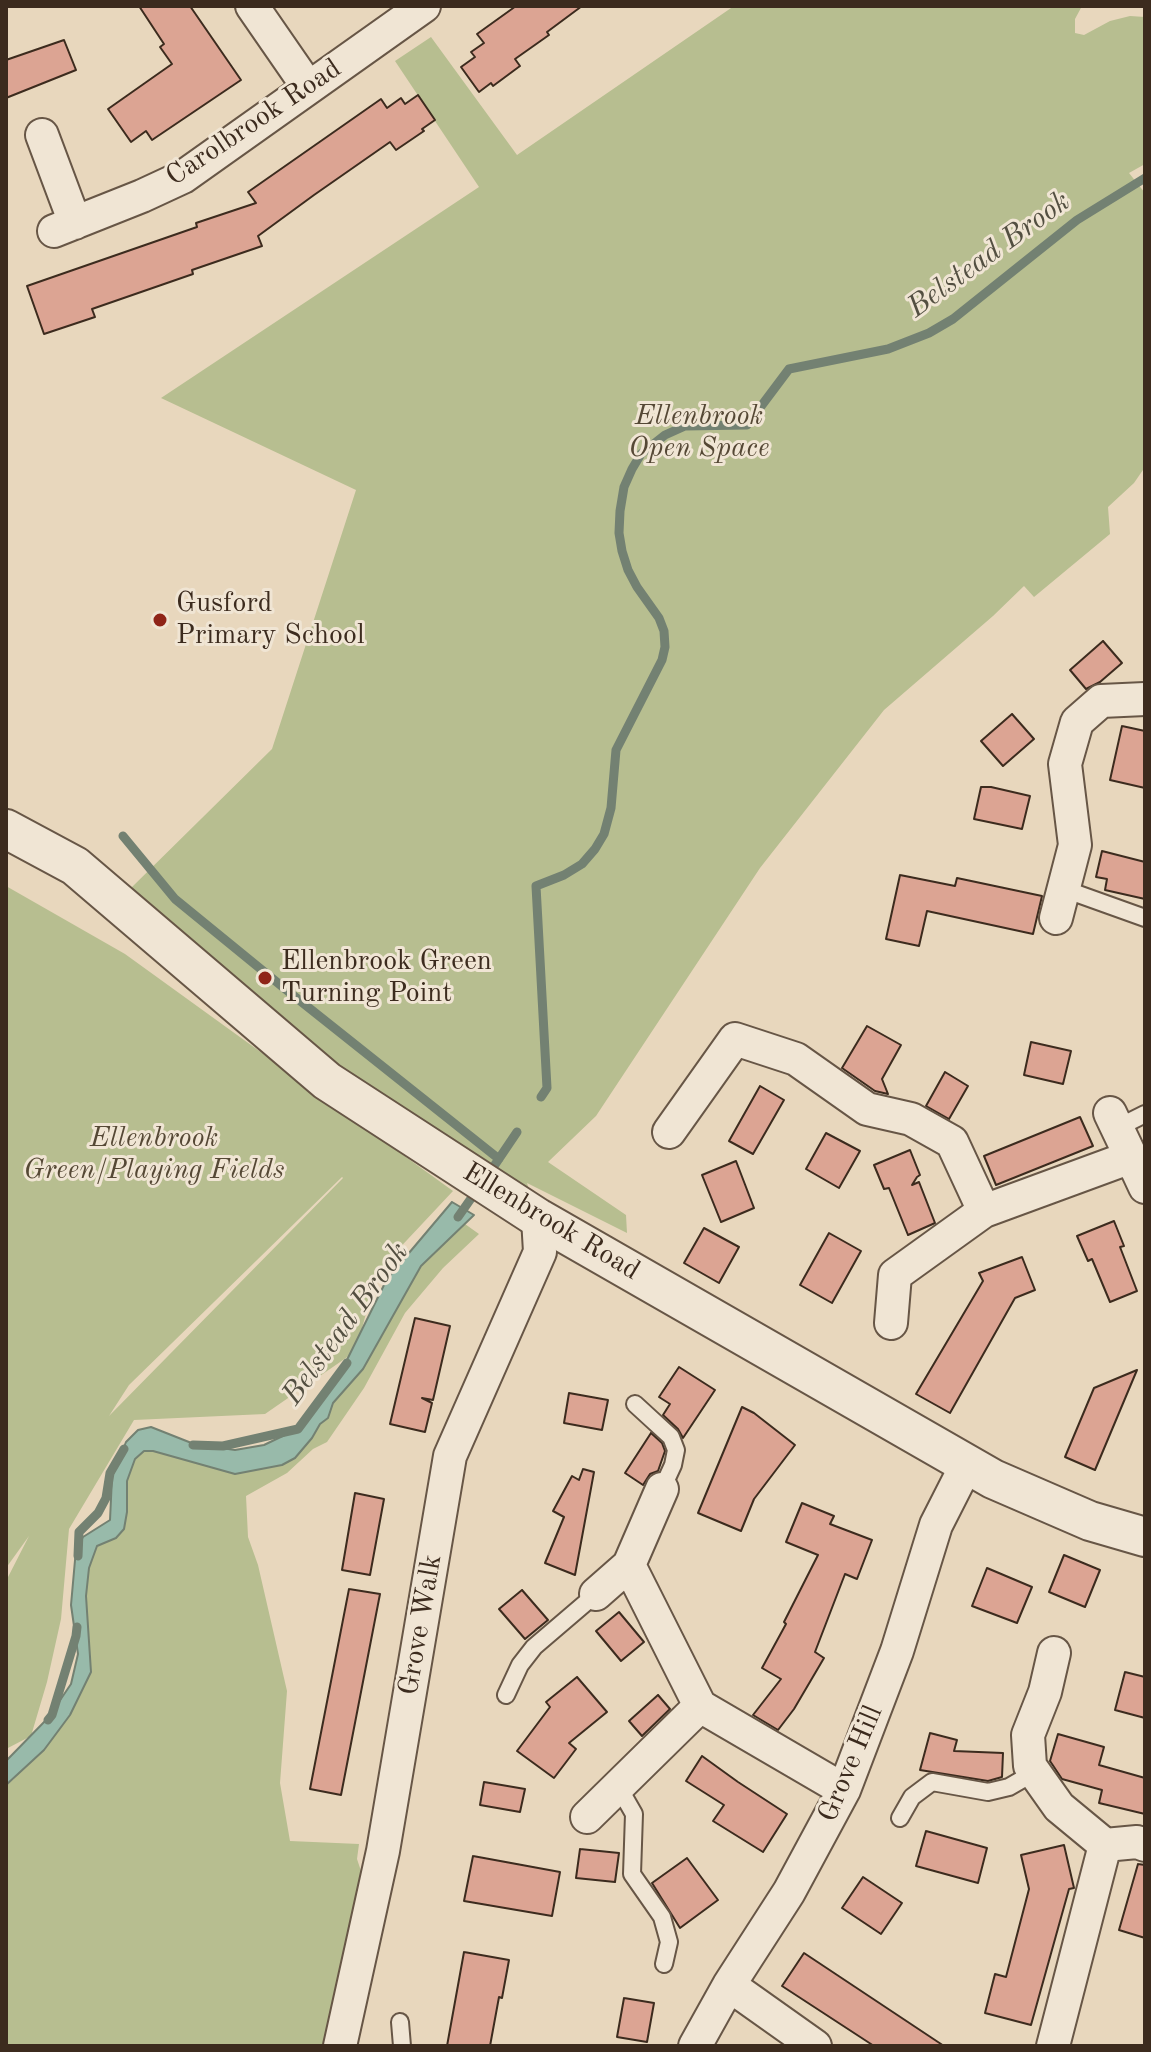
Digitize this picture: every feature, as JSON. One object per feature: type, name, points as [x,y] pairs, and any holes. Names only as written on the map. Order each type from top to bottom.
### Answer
[{"type":"street","points":[[252,6],[308,87]]},
{"type":"street","name":"Carolbrook Road","points":[[42,135],[64,227],[183,177],[424,6]]},
{"type":"street","points":[[1060,904],[1075,845],[1065,764],[1077,722],[1101,701],[1145,699]]},
{"type":"street","name":"Ellenbrook Road","points":[[6,829],[75,866],[327,1081],[538,1218],[993,1479],[1090,1521],[1145,1537]]},
{"type":"street","points":[[669,1132],[735,1039],[796,1059],[867,1109],[911,1119],[952,1142],[984,1211]]},
{"type":"street","points":[[1124,1118],[1131,1157],[1145,1187]]},
{"type":"street","points":[[891,1323],[895,1275],[984,1211],[1131,1157]]},
{"type":"street","name":"Grove Walk","points":[[340,2046],[383,1851],[450,1456],[540,1252],[538,1218]]},
{"type":"street","name":"Grove Hill","points":[[695,2046],[729,1985],[789,1892],[844,1790],[897,1651],[936,1525],[967,1464]]},
{"type":"street","points":[[596,1594],[629,1565],[662,1489]]},
{"type":"street","points":[[629,1565],[700,1706],[844,1790]]},
{"type":"street","points":[[1054,1653],[1045,1692],[1028,1735],[1030,1766],[1059,1807],[1105,1845],[1137,1842],[1145,1845]]},
{"type":"street","points":[[587,1817],[700,1706]]},
{"type":"street","points":[[1053,2046],[1105,1845]]},
{"type":"street","points":[[729,1985],[815,2046]]},
{"type":"lane","points":[[1060,904],[1145,918]]},
{"type":"lane","points":[[635,1404],[671,1437],[676,1450],[662,1489]]},
{"type":"lane","points":[[506,1695],[520,1665],[534,1647],[596,1594]]},
{"type":"lane","points":[[900,1818],[912,1797],[932,1782],[988,1792],[1009,1787],[1035,1772]]},
{"type":"lane","points":[[618,1786],[634,1814],[632,1874],[662,1917],[669,1942],[664,1964]]},
{"type":"lane","points":[[400,2022],[402,2046]]},
{"type":"green space","name":"Ellenbrook Open Space","points":[[734,6],[1082,6],[1075,19],[1075,33],[1084,35],[1110,21],[1130,16],[1145,17],[1145,164],[1129,173],[1145,193],[1145,467],[1134,483],[1108,507],[1110,534],[1034,597],[1024,586],[884,710],[760,868],[596,1116],[548,1162],[626,1215],[627,1233],[527,1183],[538,1218],[75,866],[132,887],[272,749],[356,490],[161,398],[479,187],[395,61],[431,37],[517,155]]},
{"type":"green space","name":"Ellenbrook Green/Playing Fields","points":[[6,886],[125,954],[453,1191],[377,1272],[356,1351],[265,1414],[134,1420],[69,1529],[61,1619],[47,1682],[31,1736],[6,1749],[6,1581],[29,1536],[6,1568]],"holes":[[[343,1178],[109,1416],[129,1385]]]},
{"type":"green space","points":[[465,1224],[479,1234],[443,1268],[405,1313],[364,1388],[327,1442],[313,1449],[287,1473],[246,1496],[248,1537],[258,1565],[287,1691],[280,1783],[290,1841],[359,1844],[357,1859],[363,1877],[331,2046],[6,2046],[6,1785],[14,1779],[91,1672],[86,1596],[89,1568],[97,1546],[116,1538],[127,1512],[127,1481],[135,1459],[144,1451],[153,1451],[235,1474],[312,1438],[320,1424],[328,1418],[333,1403],[363,1369],[421,1266]]},
{"type":"shaded area","points":[[452,1202],[474,1215],[421,1266],[363,1369],[333,1403],[328,1418],[295,1458],[282,1465],[235,1474],[153,1451],[144,1451],[135,1459],[127,1481],[124,1529],[116,1538],[97,1546],[89,1568],[86,1596],[91,1672],[70,1715],[44,1750],[6,1785],[6,1761],[48,1718],[71,1684],[78,1654],[71,1605],[76,1549],[83,1537],[110,1520],[112,1477],[126,1442],[138,1430],[151,1427],[194,1444],[235,1450],[264,1445],[289,1433],[335,1384],[387,1279]]},
{"type":"building","points":[[139,6],[190,6],[241,80],[152,140],[146,131],[131,142],[108,109],[172,64],[160,47],[164,44]]},
{"type":"building","points":[[516,6],[582,6],[515,59],[520,66],[493,86],[491,83],[479,92],[461,67],[475,57],[471,52],[484,43],[477,34]]},
{"type":"building","points":[[64,40],[76,70],[6,98],[6,60]]},
{"type":"building","points":[[418,95],[435,120],[422,129],[424,131],[396,150],[390,142],[314,195],[258,236],[262,246],[92,309],[95,317],[44,334],[27,286],[197,227],[196,223],[256,203],[248,192],[381,99],[387,108],[401,98],[405,104]]},
{"type":"building","points":[[1103,641],[1122,663],[1100,682],[1086,689],[1070,670]]},
{"type":"building","points":[[1012,714],[1034,739],[1003,766],[981,741]]},
{"type":"building","points":[[1122,726],[1145,731],[1145,788],[1110,780]]},
{"type":"building","points":[[981,787],[1030,796],[1022,829],[974,819]]},
{"type":"building","points":[[1102,851],[1145,862],[1145,899],[1105,890],[1107,879],[1096,877]]},
{"type":"building","points":[[900,875],[955,886],[957,878],[1042,896],[1033,934],[927,911],[919,946],[886,939]]},
{"type":"building","points":[[867,1026],[901,1045],[882,1079],[888,1094],[875,1091],[842,1068]]},
{"type":"building","points":[[1031,1042],[1071,1051],[1063,1084],[1024,1075]]},
{"type":"building","points":[[945,1072],[968,1086],[949,1119],[926,1106]]},
{"type":"building","points":[[760,1086],[784,1100],[753,1154],[729,1141]]},
{"type":"building","points":[[1080,1117],[1093,1146],[996,1185],[984,1156]]},
{"type":"building","points":[[826,1133],[860,1151],[839,1188],[806,1169]]},
{"type":"building","points":[[910,1150],[920,1175],[912,1185],[919,1182],[935,1223],[908,1235],[889,1188],[884,1189],[874,1165]]},
{"type":"building","points":[[736,1161],[754,1208],[721,1222],[702,1175]]},
{"type":"building","points":[[1114,1221],[1124,1246],[1120,1247],[1137,1291],[1110,1302],[1092,1259],[1088,1261],[1077,1236]]},
{"type":"building","points":[[704,1228],[739,1247],[719,1283],[684,1263]]},
{"type":"building","points":[[829,1233],[861,1251],[832,1303],[800,1285]]},
{"type":"building","points":[[1022,1257],[1035,1290],[1015,1298],[950,1413],[916,1394],[983,1281],[979,1273]]},
{"type":"building","points":[[415,1318],[450,1326],[433,1400],[422,1398],[432,1403],[425,1432],[390,1424]]},
{"type":"building","points":[[679,1367],[715,1390],[683,1438],[663,1415],[670,1404],[659,1397]]},
{"type":"building","points":[[1137,1370],[1095,1470],[1065,1457],[1094,1388]]},
{"type":"building","points":[[569,1393],[608,1400],[602,1430],[564,1423]]},
{"type":"building","points":[[742,1407],[795,1445],[754,1499],[741,1531],[698,1513]]},
{"type":"building","points":[[651,1433],[662,1443],[665,1451],[658,1471],[650,1474],[643,1485],[625,1473]]},
{"type":"building","points":[[583,1469],[594,1472],[575,1575],[545,1563],[564,1517],[553,1511],[572,1476],[579,1480]]},
{"type":"building","points":[[355,1493],[384,1499],[370,1575],[342,1570]]},
{"type":"building","points":[[802,1503],[834,1516],[830,1524],[872,1540],[857,1579],[845,1574],[815,1652],[824,1658],[778,1730],[753,1715],[781,1679],[762,1668],[818,1555],[786,1542]]},
{"type":"building","points":[[1064,1555],[1100,1570],[1085,1607],[1049,1592]]},
{"type":"building","points":[[987,1568],[1032,1587],[1017,1623],[972,1606]]},
{"type":"building","points":[[349,1589],[380,1594],[341,1795],[310,1789]]},
{"type":"building","points":[[522,1590],[548,1620],[525,1639],[499,1609]]},
{"type":"building","points":[[619,1612],[644,1642],[621,1661],[596,1631]]},
{"type":"building","points":[[1125,1672],[1145,1677],[1145,1718],[1115,1710]]},
{"type":"building","points":[[577,1677],[607,1712],[569,1743],[576,1749],[554,1778],[517,1751],[550,1707],[546,1702]]},
{"type":"building","points":[[658,1695],[670,1709],[642,1736],[629,1721]]},
{"type":"building","points":[[930,1733],[957,1740],[954,1751],[1003,1753],[1002,1777],[988,1781],[920,1770]]},
{"type":"building","points":[[1058,1734],[1104,1747],[1099,1765],[1145,1778],[1145,1814],[1099,1803],[1102,1790],[1062,1779],[1050,1761]]},
{"type":"building","points":[[702,1756],[787,1814],[763,1852],[713,1821],[724,1805],[686,1781]]},
{"type":"building","points":[[484,1782],[525,1789],[520,1812],[480,1805]]},
{"type":"building","points":[[926,1831],[987,1848],[978,1883],[916,1866]]},
{"type":"building","points":[[1064,1845],[1074,1888],[1069,1889],[1031,2025],[985,2013],[995,1974],[1006,1977],[1029,1889],[1021,1855]]},
{"type":"building","points":[[580,1849],[619,1853],[615,1882],[576,1878]]},
{"type":"building","points":[[473,1856],[560,1872],[552,1916],[464,1901]]},
{"type":"building","points":[[687,1858],[718,1900],[680,1928],[652,1883]]},
{"type":"building","points":[[1138,1864],[1145,1865],[1145,1938],[1119,1930]]},
{"type":"building","points":[[863,1877],[902,1903],[881,1934],[842,1908]]},
{"type":"building","points":[[464,1952],[509,1960],[490,2046],[447,2046]]},
{"type":"building","points":[[804,1953],[944,2046],[874,2046],[782,1986]]},
{"type":"building","points":[[624,1998],[654,2003],[647,2042],[617,2037]]},
{"type":"waterway","name":"Belstead Brook","points":[[541,1097],[547,1088],[536,886],[582,864],[604,834],[611,808],[616,750],[662,660],[665,647],[659,618],[628,570],[619,533],[624,487],[641,454],[665,435],[685,426],[747,425],[789,369],[888,349],[929,333],[953,319],[1077,220],[1145,178]]},
{"type":"waterway","points":[[123,836],[175,899],[499,1159]]},
{"type":"waterway","name":"Belstead Brook","points":[[488,1175],[517,1132]]},
{"type":"waterway","name":"Belstead Brook","points":[[458,1217],[477,1190]]},
{"type":"waterway","name":"Belstead Brook","points":[[193,1445],[223,1446],[298,1429],[347,1363]]},
{"type":"waterway","name":"Belstead Brook","points":[[78,1556],[79,1532],[98,1513],[106,1498],[110,1473],[124,1449]]},
{"type":"waterway","name":"Belstead Brook","points":[[48,1720],[77,1627]]},
{"type":"place","name":"Gusford Primary School","points":[[160,620]]},
{"type":"place","name":"Ellenbrook Green Turning Point","points":[[265,978]]}]
